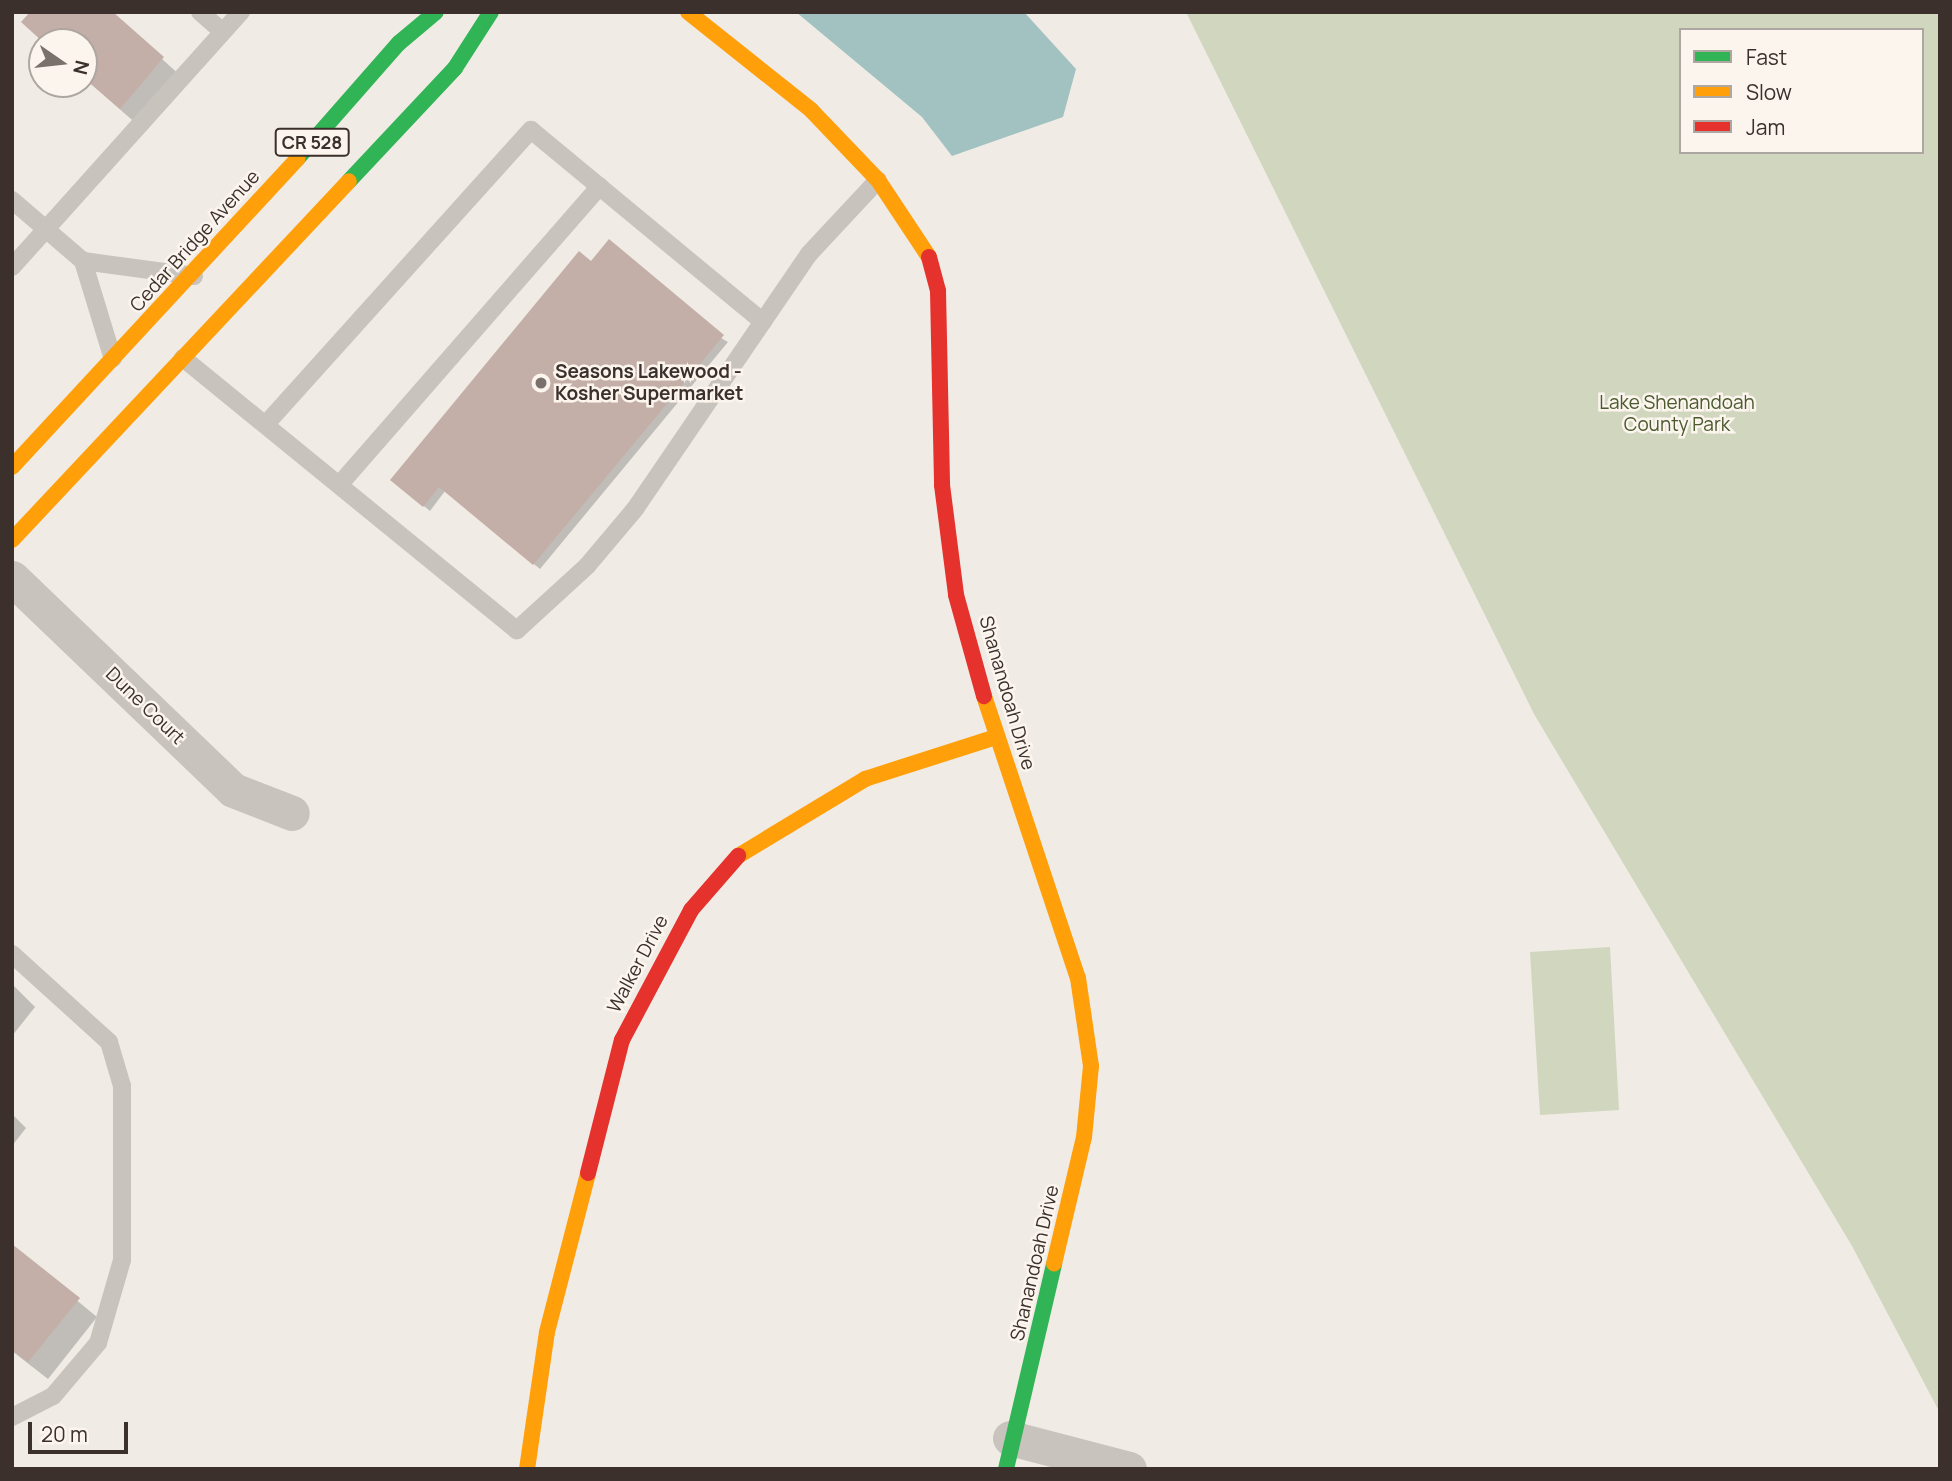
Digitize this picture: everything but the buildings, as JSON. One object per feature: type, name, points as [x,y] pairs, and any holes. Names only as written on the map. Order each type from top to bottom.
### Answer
[{"type":"street","name":"Cedar Bridge Avenue","points":[[12,467],[194,276],[399,43],[436,12]]},
{"type":"street","points":[[12,540],[455,68],[491,12]]},
{"type":"street","name":"Shanandoah Drive","points":[[688,12],[811,110],[878,180],[926,244],[938,291],[944,499],[956,595],[996,737],[1078,978],[1091,1066],[1084,1137],[1037,1348],[1008,1453]]},
{"type":"street","name":"Dune Court","points":[[12,578],[233,790],[292,813]]},
{"type":"street","name":"Walker Drive","points":[[527,1469],[547,1332],[622,1040],[691,911],[739,855],[865,779],[996,737]]},
{"type":"street","points":[[1008,1453],[1129,1469]]},
{"type":"lane","points":[[200,12],[223,32]]},
{"type":"lane","points":[[12,267],[241,12]]},
{"type":"lane","points":[[267,424],[531,130],[763,322]]},
{"type":"lane","points":[[183,358],[517,630],[587,566],[635,509],[809,254],[878,180]]},
{"type":"lane","points":[[340,484],[600,186]]},
{"type":"lane","points":[[12,200],[83,261],[113,359]]},
{"type":"lane","points":[[83,261],[194,276]]},
{"type":"lane","points":[[12,954],[109,1042],[122,1086],[122,1260],[99,1343],[53,1396],[12,1417]]},
{"type":"green space","name":"Lake Shenandoah County Park","points":[[1186,12],[1940,12],[1940,1413],[1852,1246],[1534,714]]},
{"type":"green space","points":[[1610,947],[1619,1110],[1540,1115],[1530,952]]},
{"type":"water","points":[[796,12],[1024,12],[1076,69],[1063,117],[952,156],[922,117]]},
{"type":"traffic: fast","points":[[297,159],[399,43],[436,12]]},
{"type":"traffic: fast","points":[[349,181],[455,68],[491,12]]},
{"type":"traffic: fast","points":[[1006,1469],[1054,1264]]},
{"type":"traffic: slow","points":[[688,12],[811,110],[878,180],[929,257]]},
{"type":"traffic: slow","points":[[12,467],[297,159]]},
{"type":"traffic: slow","points":[[12,540],[349,181]]},
{"type":"traffic: slow","points":[[984,696],[1078,978],[1091,1066],[1084,1137],[1054,1264]]},
{"type":"traffic: slow","points":[[738,856],[865,779],[996,737]]},
{"type":"traffic: slow","points":[[527,1469],[547,1332],[588,1173]]},
{"type":"traffic: jam","points":[[929,257],[938,291],[942,485],[956,595],[984,696]]},
{"type":"traffic: jam","points":[[588,1173],[622,1040],[691,910],[738,856]]},
{"type":"place","name":"Seasons Lakewood - Kosher Supermarket","points":[[541,383]]}]
